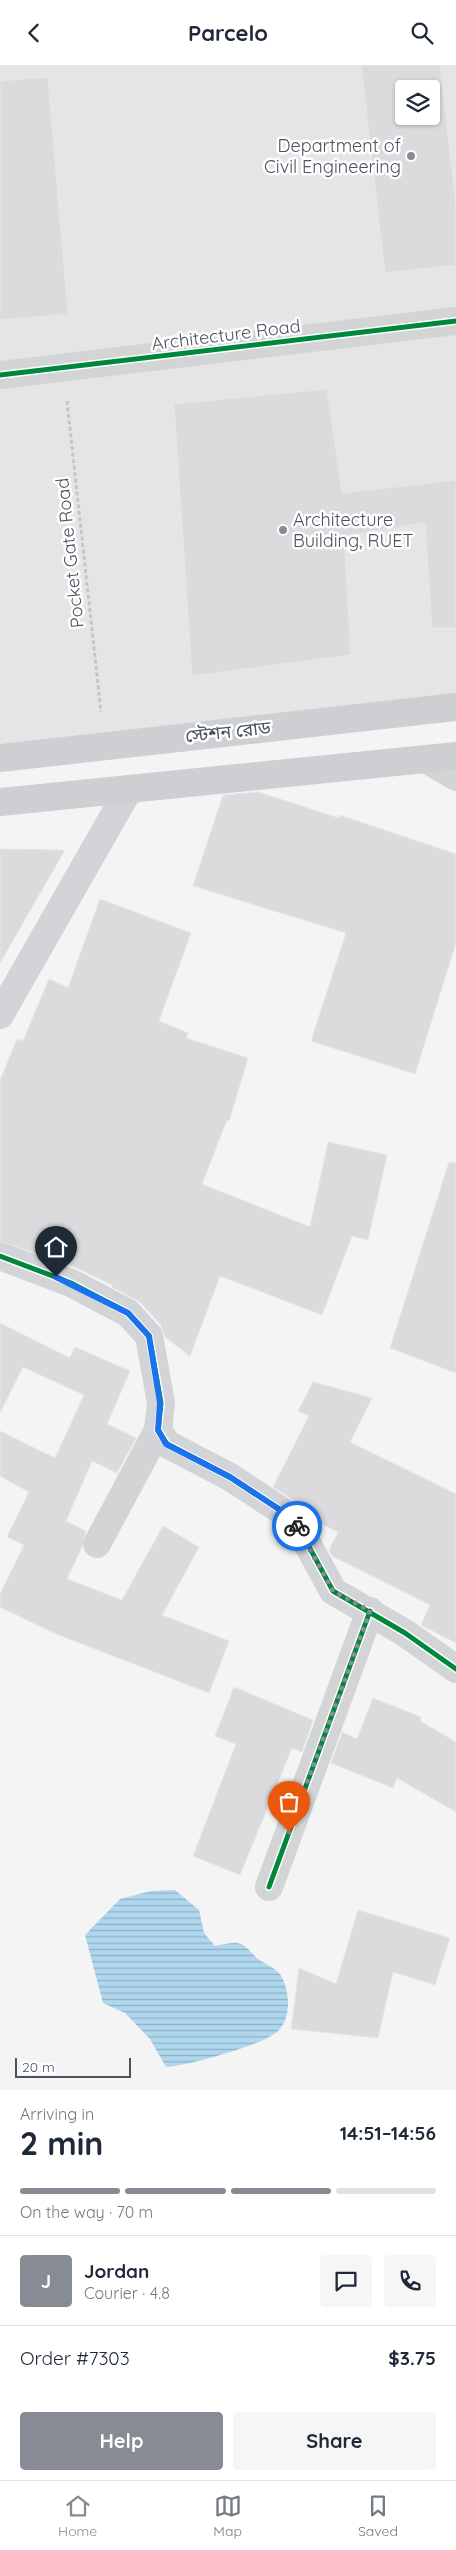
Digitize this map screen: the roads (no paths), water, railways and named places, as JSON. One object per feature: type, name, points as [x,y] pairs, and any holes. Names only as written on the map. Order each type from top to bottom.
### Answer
[{"type":"main road","name":"স্টেশন রোড","points":[[0,758],[456,707]]},
{"type":"main road","points":[[0,803],[456,756]]},
{"type":"street","name":"Architecture Road","points":[[0,375],[456,321]]},
{"type":"street","points":[[426,759],[456,777]]},
{"type":"street","points":[[0,1015],[129,789]]},
{"type":"street","points":[[0,1256],[71,1283],[128,1313],[149,1336],[160,1403],[158,1430],[96,1544]]},
{"type":"street","points":[[158,1430],[166,1444],[230,1477],[294,1519],[333,1591],[370,1611],[456,1669]]},
{"type":"street","points":[[269,1887],[370,1611]]},
{"type":"water","points":[[175,1890],[199,1910],[204,1933],[215,1946],[232,1943],[240,1944],[280,1974],[286,1988],[288,2003],[283,2025],[270,2037],[224,2054],[166,2067],[150,2039],[125,2013],[103,2003],[85,1935],[120,1899],[151,1891]]},
{"type":"place","name":"Department of Civil Engineering","points":[[411,156]]},
{"type":"place","name":"Architecture Building, RUET","points":[[283,530]]}]
